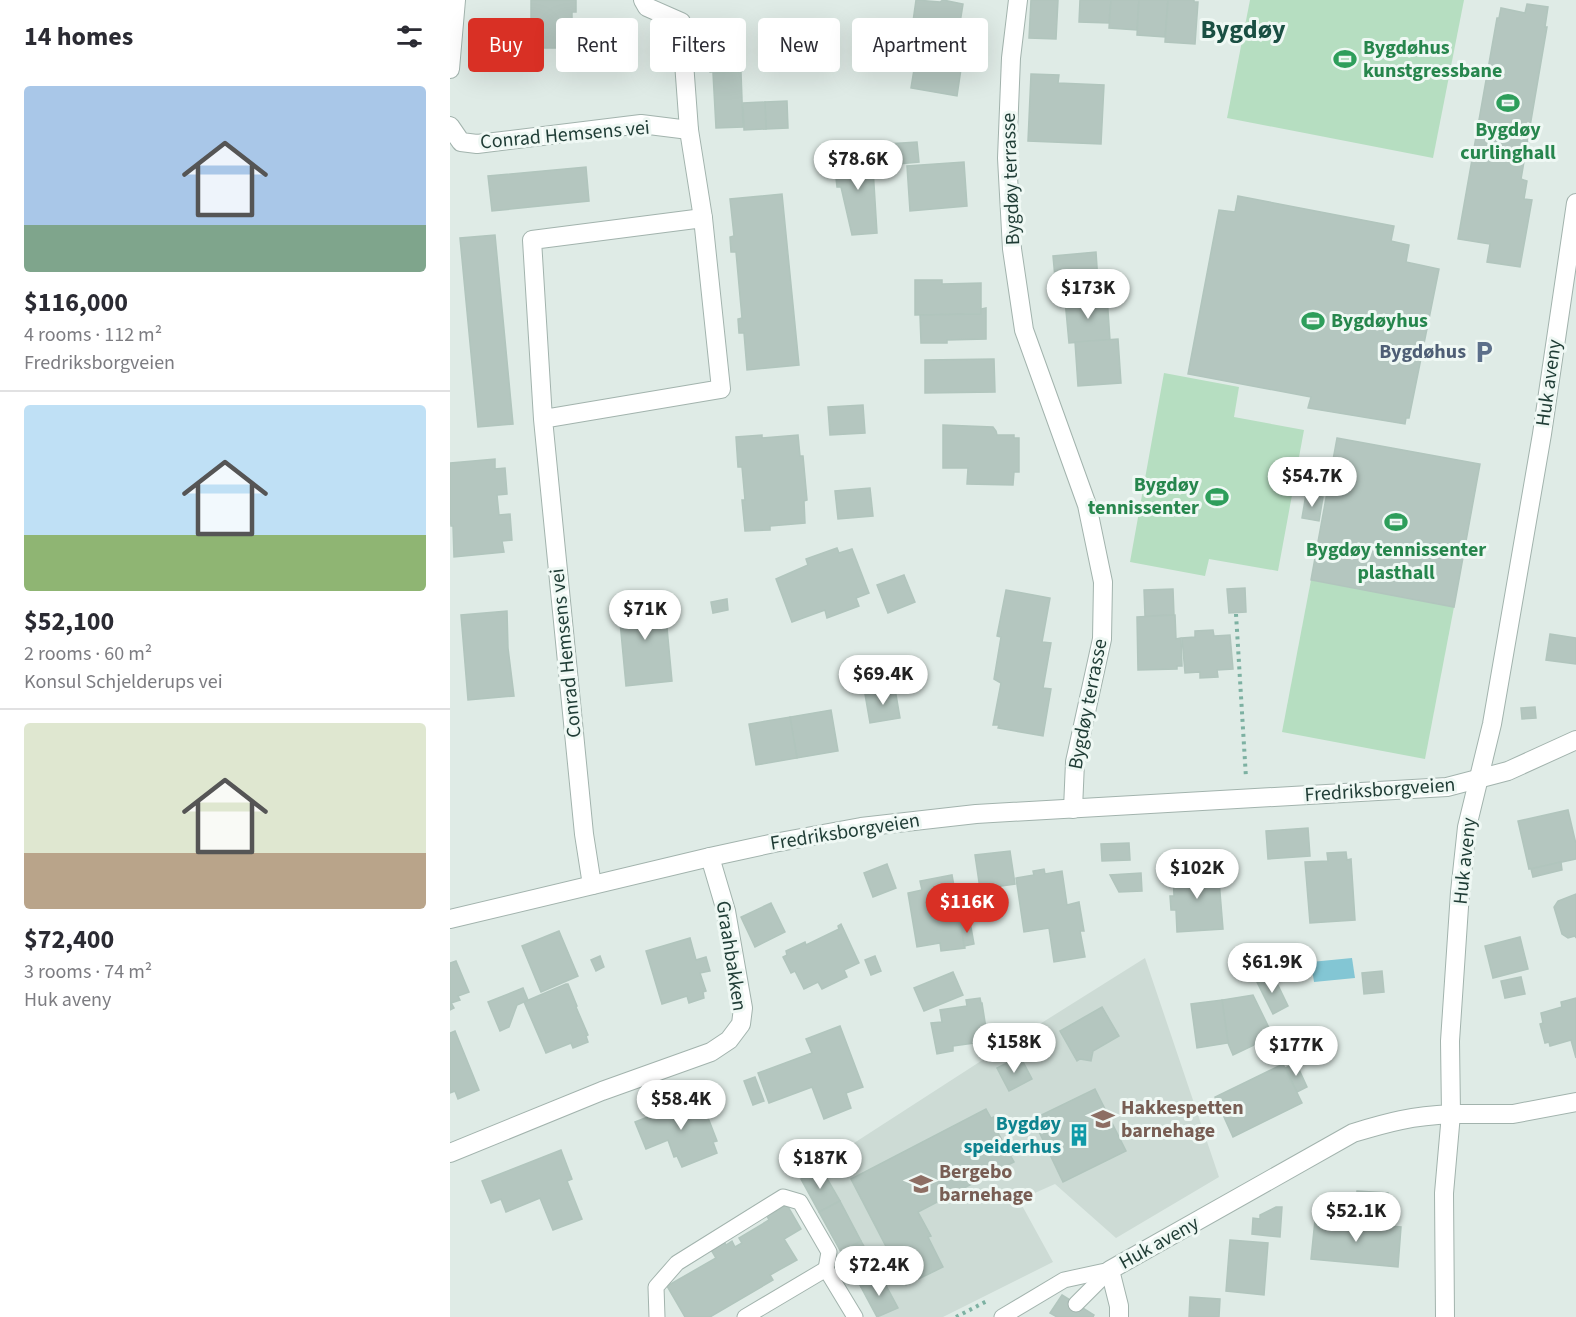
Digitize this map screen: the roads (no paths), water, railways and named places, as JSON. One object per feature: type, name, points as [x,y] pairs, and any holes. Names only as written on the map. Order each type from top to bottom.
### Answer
[{"type":"street","points":[[450,69],[456,0]]},
{"type":"street","points":[[543,419],[721,389],[703,218],[689,130],[681,22],[647,7],[644,0]]},
{"type":"street","name":"Bygdøy terrasse","points":[[1018,0],[1007,114],[1007,169],[1012,249],[1023,323],[1087,505],[1103,582],[1102,639],[1075,762],[1073,809]]},
{"type":"street","name":"Conrad Hemsens vei","points":[[450,126],[461,142],[477,144],[641,124],[689,130]]},
{"type":"street","name":"Huk aveny","points":[[1110,1270],[1353,1133],[1415,1116],[1451,1114],[1450,1041],[1460,892],[1467,827],[1492,724],[1542,434],[1576,203]]},
{"type":"street","name":"Conrad Hemsens vei","points":[[592,885],[584,834],[543,419],[532,240],[703,218]]},
{"type":"street","name":"Fredriksborgveien","points":[[450,919],[710,857],[861,827],[964,815],[1434,789],[1461,785],[1535,760],[1576,740]]},
{"type":"street","name":"Graahbakken","points":[[450,1153],[602,1091],[711,1052],[729,1040],[741,1024],[742,1008],[726,911],[710,857]]},
{"type":"street","points":[[1445,1317],[1444,1193],[1451,1114],[1513,1114],[1576,1102]]},
{"type":"street","points":[[1110,1270],[1119,1306],[1119,1317]]},
{"type":"lane","points":[[657,1317],[656,1287],[676,1263],[783,1197],[800,1202],[829,1252],[826,1269],[855,1317]]},
{"type":"lane","points":[[745,1317],[826,1269]]},
{"type":"lane","name":"Huk aveny","points":[[1076,1304],[1110,1270]]},
{"type":"lane","name":"Huk aveny","points":[[1002,1317],[1064,1280],[1110,1270]]},
{"type":"water","points":[[1352,958],[1355,978],[1314,982],[1311,962]]},
{"type":"place","name":"Bygdøhus kunstgressbane","points":[[1345,59]]},
{"type":"place","name":"Bygdøy curlinghall","points":[[1508,103]]},
{"type":"place","name":"Bygdøyhus","points":[[1313,321]]},
{"type":"place","name":"Bygdøhus","points":[[1484,352]]},
{"type":"place","name":"Bygdøy tennissenter","points":[[1217,497]]},
{"type":"place","name":"Bygdøy tennissenter plasthall","points":[[1396,522]]},
{"type":"place","name":"Hakkespetten barnehage","points":[[1103,1119]]},
{"type":"place","name":"Bygdøy speiderhus","points":[[1079,1135]]},
{"type":"place","name":"Bergebo barnehage","points":[[921,1184]]},
{"type":"district","name":"Bygdøy","points":[[1243,29]]}]
